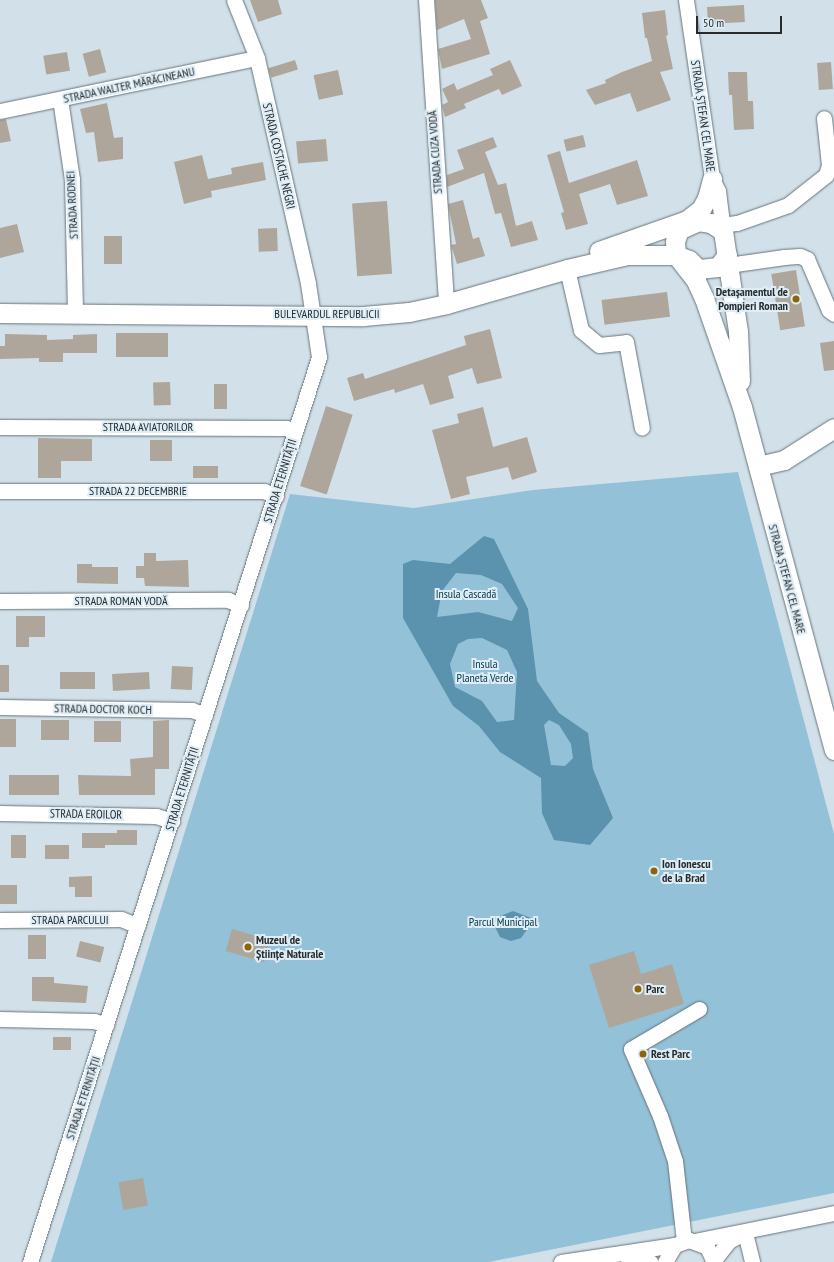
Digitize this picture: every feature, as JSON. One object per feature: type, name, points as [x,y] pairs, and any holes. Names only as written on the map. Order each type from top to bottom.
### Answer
[{"type":"main road","points":[[712,179],[707,198],[701,209],[692,220],[679,230],[675,248],[696,281],[704,298],[742,407]]},
{"type":"main road","points":[[566,269],[596,252],[692,220],[711,223],[723,228],[722,263],[724,298],[738,355],[742,407]]},
{"type":"main road","points":[[633,239],[654,236],[675,248],[698,269],[722,263]]},
{"type":"main road","name":"BULEVARDUL REPUBLICII","points":[[0,313],[19,311],[363,316],[409,312],[446,304],[566,269],[627,255],[675,248]]},
{"type":"main road","name":"BULEVARDUL REPUBLICII","points":[[0,308],[19,311]]},
{"type":"main road","name":"STRADA ȘTEFAN CEL MARE","points":[[742,407],[834,750]]},
{"type":"main road","points":[[758,466],[784,460],[834,428]]},
{"type":"street","name":"STRADA COSTACHE NEGRI","points":[[234,0],[257,58],[314,315]]},
{"type":"street","name":"STRADA CUZA VODĂ","points":[[426,0],[446,304]]},
{"type":"street","name":"STRADA ȘTEFAN CEL MARE","points":[[686,0],[712,179],[718,191],[723,228]]},
{"type":"street","name":"STRADA WALTER MĂRĂCINEANU","points":[[0,112],[257,58]]},
{"type":"street","name":"STRADA RODNEI","points":[[60,99],[72,179],[75,312]]},
{"type":"street","points":[[723,228],[788,205],[826,175],[829,165],[824,118]]},
{"type":"street","points":[[722,263],[800,256],[807,259],[829,310],[834,314]]},
{"type":"street","points":[[566,269],[581,330],[599,345],[626,342],[642,428]]},
{"type":"street","name":"STRADA ETERNITĂȚII","points":[[30,1262],[276,496],[319,356],[314,315]]},
{"type":"street","name":"STRADA AVIATORILOR","points":[[0,427],[286,428],[295,431]]},
{"type":"street","name":"STRADA 22 DECEMBRIE","points":[[0,491],[264,491],[276,496]]},
{"type":"street","name":"STRADA ROMAN VODĂ","points":[[0,601],[228,600],[241,605]]},
{"type":"street","name":"STRADA DOCTOR KOCH","points":[[0,707],[192,710],[205,715]]},
{"type":"street","name":"STRADA EROILOR","points":[[0,813],[156,816],[172,821]]},
{"type":"street","name":"STRADA PARCULUI","points":[[0,920],[121,919],[138,926]]},
{"type":"street","points":[[665,1262],[684,1242],[675,1161],[660,1116],[631,1049],[699,1009]]},
{"type":"street","points":[[0,1019],[94,1021],[106,1024]]},
{"type":"street","points":[[561,1262],[748,1231],[834,1212]]},
{"type":"street","points":[[684,1242],[707,1247],[714,1261],[729,1241],[748,1231]]},
{"type":"street","points":[[748,1231],[752,1262]]},
{"type":"street","points":[[610,1255],[650,1262]]},
{"type":"green space","name":"Parcul Municipal","points":[[738,472],[834,834],[834,1193],[489,1262],[51,1262],[290,494],[414,508],[533,490]]},
{"type":"shaded area","points":[[484,536],[494,539],[528,609],[537,681],[559,713],[588,733],[593,769],[613,818],[590,845],[554,840],[542,813],[541,778],[500,752],[479,726],[453,706],[403,618],[403,564],[413,560],[450,564]],"holes":[[[456,573],[481,575],[502,584],[518,608],[512,621],[478,612],[437,617],[442,591]],[[482,638],[507,650],[517,672],[514,720],[497,722],[482,701],[455,687],[450,664],[458,644],[468,639]],[[549,720],[559,725],[571,744],[573,758],[565,766],[551,765],[544,725]]]},
{"type":"shaded area","points":[[513,911],[531,918],[531,924],[521,938],[511,941],[500,937],[495,927],[503,915]]},
{"type":"building","points":[[250,0],[278,0],[282,14],[258,22]]},
{"type":"building","points":[[435,0],[481,0],[488,18],[480,21],[490,54],[442,69],[438,49],[471,39],[464,19],[437,30]]},
{"type":"building","points":[[744,5],[745,22],[708,24],[707,7]]},
{"type":"building","points":[[665,10],[668,35],[666,36],[673,69],[660,72],[671,100],[637,112],[630,93],[595,105],[586,90],[606,83],[605,80],[622,72],[652,61],[647,38],[645,38],[642,13]]},
{"type":"building","points":[[100,49],[106,72],[89,77],[83,54]]},
{"type":"building","points":[[67,52],[70,71],[46,75],[43,56]]},
{"type":"building","points":[[295,60],[298,70],[271,78],[268,68]]},
{"type":"building","points":[[510,60],[522,86],[502,95],[499,89],[464,104],[466,108],[445,117],[442,105],[448,102],[442,89],[454,83],[457,90],[493,75],[490,69]]},
{"type":"building","points":[[831,62],[833,89],[819,90],[817,63]]},
{"type":"building","points":[[338,70],[343,94],[319,100],[314,75]]},
{"type":"building","points":[[728,72],[747,72],[748,101],[753,101],[754,129],[734,130],[732,95],[729,95]]},
{"type":"building","points":[[107,103],[114,138],[123,137],[123,159],[98,162],[94,132],[86,133],[80,109]]},
{"type":"building","points":[[6,119],[11,141],[0,143],[0,120]]},
{"type":"building","points":[[583,135],[586,147],[566,151],[564,140]]},
{"type":"building","points":[[493,137],[497,147],[485,152],[498,185],[506,183],[516,226],[532,221],[538,240],[511,247],[501,213],[495,214],[484,173],[447,187],[447,175],[464,169],[457,150]]},
{"type":"building","points":[[326,139],[328,161],[298,164],[296,142]]},
{"type":"building","points":[[560,151],[569,183],[637,160],[648,196],[617,205],[610,184],[579,194],[588,224],[566,230],[561,213],[564,212],[547,155]]},
{"type":"building","points":[[202,155],[208,179],[232,174],[231,168],[263,162],[266,180],[211,191],[212,197],[184,204],[174,162]]},
{"type":"building","points":[[463,200],[473,239],[479,237],[485,256],[457,264],[451,245],[456,244],[448,204]]},
{"type":"building","points":[[387,201],[392,274],[357,276],[352,203]]},
{"type":"building","points":[[17,224],[24,252],[0,258],[0,228]]},
{"type":"building","points":[[277,228],[278,251],[259,252],[258,229]]},
{"type":"building","points":[[104,236],[122,236],[122,264],[104,264]]},
{"type":"building","points":[[796,270],[805,326],[780,330],[771,274]]},
{"type":"building","points":[[667,292],[670,317],[605,325],[601,300]]},
{"type":"building","points":[[490,329],[502,378],[477,384],[472,368],[448,376],[454,398],[430,405],[423,384],[395,393],[394,389],[354,401],[347,378],[363,373],[365,379],[466,345],[464,336]]},
{"type":"building","points":[[116,333],[168,333],[168,357],[116,357]]},
{"type":"building","points":[[5,334],[47,335],[47,340],[73,339],[73,335],[97,334],[97,353],[63,353],[63,362],[39,362],[39,358],[0,359],[0,346],[5,346]]},
{"type":"building","points":[[834,341],[834,370],[824,371],[820,343]]},
{"type":"building","points":[[170,382],[171,405],[154,406],[153,383]]},
{"type":"building","points":[[214,384],[227,384],[227,409],[214,409]]},
{"type":"building","points":[[326,406],[353,415],[327,495],[300,486]]},
{"type":"building","points":[[483,407],[493,447],[527,437],[537,472],[512,480],[508,467],[466,477],[470,494],[451,499],[432,430],[459,423],[457,414]]},
{"type":"building","points":[[38,438],[92,439],[92,461],[61,461],[61,478],[38,478]]},
{"type":"building","points":[[150,440],[172,440],[172,461],[150,461]]},
{"type":"building","points":[[193,466],[218,466],[218,478],[193,478]]},
{"type":"building","points":[[144,553],[156,553],[156,561],[188,560],[189,587],[145,586],[144,578],[136,578],[136,566],[144,566]]},
{"type":"building","points":[[77,564],[92,564],[92,567],[118,567],[118,584],[77,583]]},
{"type":"building","points":[[16,616],[45,616],[45,637],[29,637],[29,647],[16,647]]},
{"type":"building","points":[[0,665],[9,665],[9,692],[0,692]]},
{"type":"building","points":[[172,666],[193,667],[192,690],[171,689]]},
{"type":"building","points":[[60,672],[95,672],[95,689],[60,689]]},
{"type":"building","points":[[149,672],[150,689],[113,691],[112,674]]},
{"type":"building","points":[[0,719],[16,719],[16,747],[0,747]]},
{"type":"building","points":[[41,720],[69,720],[69,740],[41,740]]},
{"type":"building","points":[[169,720],[169,769],[155,769],[155,795],[79,795],[78,775],[131,776],[130,759],[153,757],[153,721]]},
{"type":"building","points":[[94,721],[121,721],[121,742],[94,742]]},
{"type":"building","points":[[9,775],[59,775],[59,795],[9,795]]},
{"type":"building","points":[[117,830],[137,830],[137,845],[105,845],[105,848],[82,848],[82,833],[117,833]]},
{"type":"building","points":[[11,835],[26,835],[26,858],[11,858]]},
{"type":"building","points":[[45,845],[69,845],[69,859],[45,859]]},
{"type":"building","points":[[92,876],[92,897],[75,897],[75,887],[69,887],[69,877]]},
{"type":"building","points":[[0,885],[17,885],[17,904],[0,904]]},
{"type":"building","points":[[232,929],[270,940],[264,962],[226,951]]},
{"type":"building","points":[[28,935],[46,935],[46,959],[28,959]]},
{"type":"building","points":[[80,941],[104,947],[100,963],[76,957]]},
{"type":"building","name":"Parc","points":[[634,951],[641,974],[672,964],[684,1004],[609,1028],[589,965]]},
{"type":"building","points":[[32,977],[54,977],[54,983],[88,986],[86,1003],[32,1001]]},
{"type":"building","points":[[53,1037],[71,1037],[71,1050],[53,1050]]},
{"type":"building","points":[[143,1178],[148,1206],[123,1210],[118,1182]]},
{"type":"place","name":"Detașamentul de Pompieri Roman","points":[[796,299]]},
{"type":"place","name":"Ion Ionescu de la Brad","points":[[654,871]]},
{"type":"place","name":"Muzeul de Științe Naturale","points":[[248,947]]},
{"type":"place","name":"Parc","points":[[638,989]]},
{"type":"place","name":"Rest Parc","points":[[643,1054]]},
{"type":"park label","name":"Insula Cascadă","points":[[466,594]]},
{"type":"park label","name":"Insula Planeta Verde","points":[[485,671]]}]
